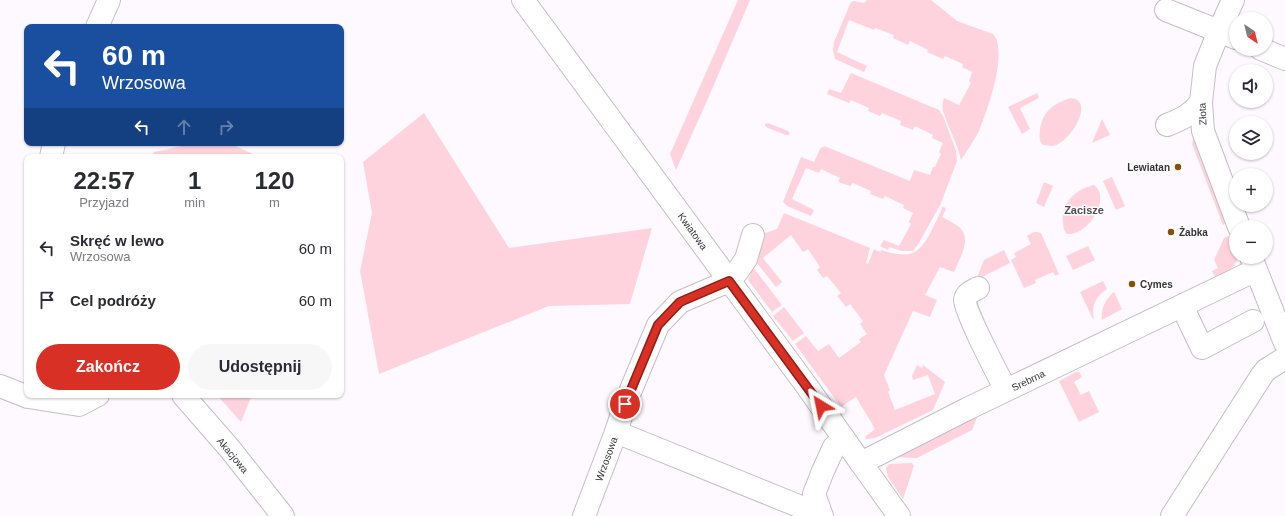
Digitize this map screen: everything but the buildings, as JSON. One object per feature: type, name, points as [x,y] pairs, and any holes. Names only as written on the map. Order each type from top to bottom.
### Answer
[{"type":"street","points":[[98,24],[109,0]]},
{"type":"street","name":"Kwiatowa","points":[[523,0],[806,385],[861,463]]},
{"type":"street","name":"Złota","points":[[1233,0],[1227,35],[1205,66],[1201,102],[1203,131],[1236,220]]},
{"type":"street","points":[[1166,10],[1227,35]]},
{"type":"street","points":[[1273,54],[1285,59]]},
{"type":"street","points":[[1166,125],[1186,117],[1195,110],[1201,102]]},
{"type":"street","points":[[729,281],[738,272],[746,259],[754,235]]},
{"type":"street","points":[[1253,264],[1285,343]]},
{"type":"street","name":"Srebrna","points":[[861,463],[1006,390],[1182,306],[1253,264]]},
{"type":"street","name":"Wrzosowa","points":[[584,516],[625,404],[658,325],[680,302],[729,281]]},
{"type":"street","points":[[978,288],[968,294],[965,300],[973,321],[1006,390]]},
{"type":"street","points":[[1182,306],[1202,348],[1253,320]]},
{"type":"street","points":[[1172,516],[1262,375],[1266,370],[1285,358]]},
{"type":"street","points":[[0,386],[24,395]]},
{"type":"street","points":[[34,398],[79,405],[92,398]]},
{"type":"street","name":"Akacjowa","points":[[185,398],[230,449],[283,516]]},
{"type":"street","points":[[616,432],[811,509],[823,471],[834,447],[844,439]]},
{"type":"street","points":[[861,463],[899,516]]},
{"type":"shaded area","points":[[738,0],[750,0],[676,170],[670,154]]},
{"type":"shaded area","points":[[867,0],[931,0],[957,21],[993,34],[997,42],[999,54],[995,82],[979,131],[961,160],[943,111],[943,106],[944,98],[959,105],[971,83],[969,81],[972,72],[962,67],[963,64],[945,56],[943,59],[927,52],[928,50],[910,41],[908,45],[893,38],[894,35],[875,28],[874,30],[849,20],[837,52],[867,66],[864,72],[835,59],[833,50],[834,42],[851,2],[854,1],[864,3]]},
{"type":"shaded area","points":[[851,73],[939,110],[943,116],[956,151],[957,161],[941,203],[913,251],[902,251],[889,247],[888,250],[880,246],[884,240],[899,246],[911,224],[909,222],[913,213],[903,208],[904,205],[885,196],[883,199],[870,194],[871,191],[853,183],[850,186],[838,182],[840,178],[821,169],[819,173],[806,168],[792,199],[814,210],[811,216],[787,206],[783,202],[801,157],[814,162],[820,149],[824,146],[910,181],[914,170],[930,175],[933,167],[935,167],[941,154],[939,152],[943,143],[932,138],[933,135],[915,126],[913,130],[900,125],[901,121],[882,113],[880,116],[868,111],[869,108],[851,100],[849,103],[827,94],[829,89],[841,93]]},
{"type":"shaded area","points":[[1037,93],[1039,98],[1020,108],[1030,129],[1022,134],[1008,107]]},
{"type":"shaded area","points":[[1071,98],[1078,101],[1081,106],[1081,114],[1078,122],[1073,130],[1060,143],[1053,146],[1043,145],[1039,136],[1043,118],[1054,106]]},
{"type":"shaded area","points":[[424,113],[509,248],[652,228],[630,304],[549,306],[379,374],[360,271],[372,213],[363,162]]},
{"type":"shaded area","points":[[1102,119],[1110,135],[1092,143]]},
{"type":"shaded area","points":[[768,123],[788,131],[790,134],[786,135],[768,128],[765,124]]},
{"type":"shaded area","points":[[1194,137],[1227,223],[1223,225],[1192,144]]},
{"type":"shaded area","points":[[182,146],[235,146],[253,154],[153,154],[154,152]]},
{"type":"shaded area","points":[[1112,177],[1125,206],[1116,210],[1103,181]]},
{"type":"shaded area","points":[[1044,182],[1053,186],[1044,207],[1036,203]]},
{"type":"shaded area","points":[[1094,185],[1099,191],[1100,199],[1099,207],[1095,216],[1083,229],[1075,233],[1067,234],[1063,227],[1063,216],[1067,203],[1081,190]]},
{"type":"shaded area","points":[[943,206],[946,209],[942,217],[959,227],[963,232],[965,237],[964,249],[954,272],[940,267],[925,295],[937,300],[930,317],[913,311],[884,375],[890,390],[888,392],[895,410],[935,394],[928,375],[913,380],[912,376],[917,365],[922,368],[923,365],[945,382],[933,410],[875,438],[866,439],[865,437],[875,429],[856,397],[841,407],[795,344],[806,336],[818,351],[829,344],[839,358],[861,342],[859,339],[867,334],[860,324],[863,321],[850,304],[846,307],[837,296],[841,293],[827,276],[823,278],[817,270],[820,267],[808,249],[803,252],[791,235],[763,258],[782,282],[776,287],[756,262],[765,233],[777,229],[784,213],[870,248],[866,263],[868,264],[874,249],[880,252],[881,250],[907,254],[915,252],[919,249],[928,238]]},
{"type":"shaded area","points":[[1034,232],[1041,233],[1059,274],[1055,276],[1053,272],[1035,280],[1036,283],[1024,288],[1011,260],[1016,257],[1014,253],[1031,244],[1027,236]]},
{"type":"shaded area","points":[[1229,236],[1229,264],[1236,264],[1230,270],[1215,277],[1212,271],[1218,268],[1214,260],[1224,238]]},
{"type":"shaded area","points":[[1088,246],[1095,260],[1073,270],[1066,256]]},
{"type":"shaded area","points":[[1004,250],[1010,263],[976,280],[984,260]]},
{"type":"shaded area","points":[[753,267],[782,305],[772,312],[748,280]]},
{"type":"shaded area","points":[[1103,281],[1107,289],[1095,301],[1093,319],[1080,292]]},
{"type":"shaded area","points":[[1114,292],[1122,309],[1102,320],[1104,304]]},
{"type":"shaded area","points":[[784,307],[804,333],[793,341],[773,316]]},
{"type":"shaded area","points":[[1076,372],[1079,372],[1082,377],[1074,382],[1081,395],[1089,391],[1099,412],[1079,422],[1059,381]]},
{"type":"shaded area","points":[[220,398],[251,398],[241,422]]},
{"type":"shaded area","points":[[978,415],[972,430],[917,458],[890,457]]},
{"type":"shaded area","points":[[912,463],[914,466],[903,499],[888,477],[886,468],[889,464]]},
{"type":"place","name":"Lewiatan","points":[[1178,167]]},
{"type":"place","name":"Żabka","points":[[1171,232]]},
{"type":"place","name":"Cymes","points":[[1132,284]]},
{"type":"district","name":"Zacisze","points":[[1084,210]]},
{"type":"route","points":[[625,404],[658,325],[680,302],[729,281],[821,406]]}]
